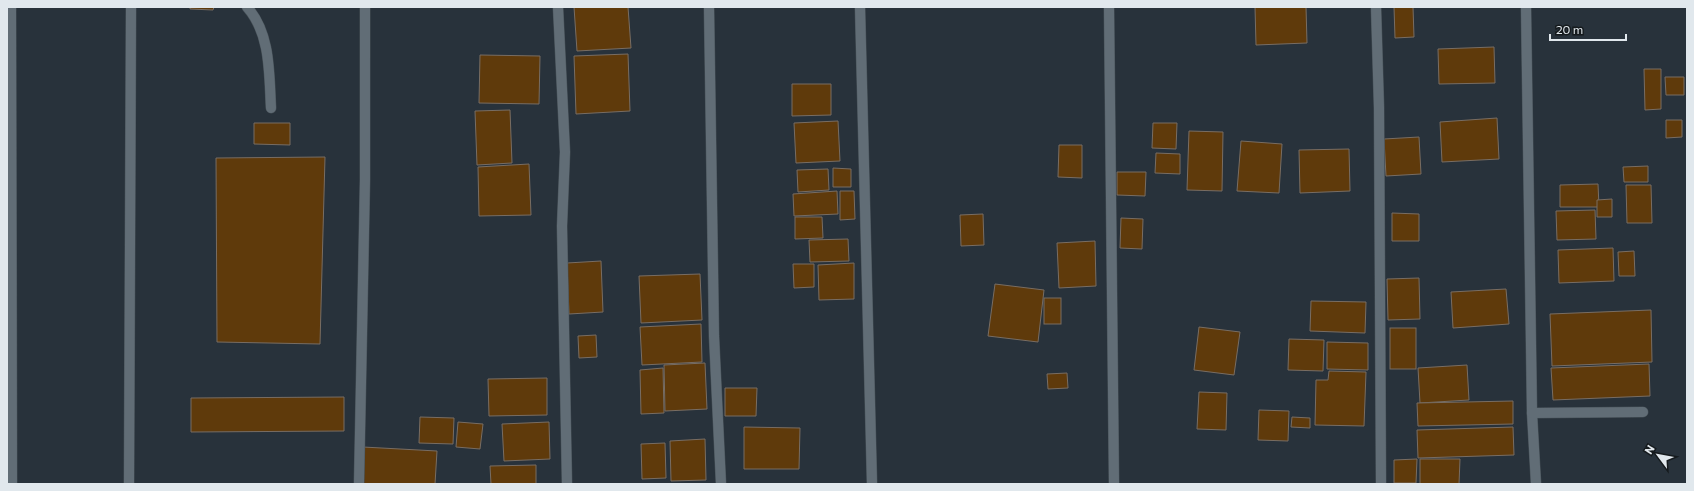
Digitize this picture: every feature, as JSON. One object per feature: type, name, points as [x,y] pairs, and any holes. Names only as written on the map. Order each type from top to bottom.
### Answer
[{"type":"street","points":[[11,7],[12,484]]},
{"type":"street","points":[[129,484],[131,7]]},
{"type":"street","points":[[247,7],[255,15],[266,46],[271,108]]},
{"type":"street","points":[[359,484],[365,179],[365,7]]},
{"type":"street","points":[[558,7],[565,152],[562,226],[567,484]]},
{"type":"street","points":[[709,7],[714,336],[721,484]]},
{"type":"street","points":[[860,7],[872,484]]},
{"type":"street","points":[[1109,7],[1114,484]]},
{"type":"street","points":[[1376,7],[1379,108],[1381,484]]},
{"type":"street","points":[[1526,7],[1532,413],[1536,484]]},
{"type":"street","points":[[1532,413],[1643,412]]},
{"type":"building","points":[[190,7],[214,7],[213,10],[190,9]]},
{"type":"building","points":[[574,7],[628,7],[631,48],[577,51]]},
{"type":"building","points":[[1255,7],[1306,7],[1307,43],[1256,45]]},
{"type":"building","points":[[1394,7],[1413,7],[1414,37],[1395,38]]},
{"type":"building","points":[[1494,47],[1495,83],[1439,84],[1438,49]]},
{"type":"building","points":[[628,54],[630,111],[576,114],[574,56]]},
{"type":"building","points":[[480,55],[540,56],[539,104],[479,103]]},
{"type":"building","points":[[1644,69],[1661,69],[1661,109],[1645,110]]},
{"type":"building","points":[[1665,77],[1684,77],[1684,95],[1666,95]]},
{"type":"building","points":[[792,84],[831,84],[831,115],[792,116]]},
{"type":"building","points":[[510,110],[512,163],[477,165],[475,111]]},
{"type":"building","points":[[1497,118],[1499,159],[1442,162],[1440,122]]},
{"type":"building","points":[[1666,120],[1682,120],[1682,137],[1666,138]]},
{"type":"building","points":[[838,121],[840,161],[796,163],[794,123]]},
{"type":"building","points":[[254,123],[290,123],[290,145],[254,144]]},
{"type":"building","points":[[1153,123],[1177,123],[1176,149],[1152,148]]},
{"type":"building","points":[[1189,131],[1223,132],[1222,191],[1187,190]]},
{"type":"building","points":[[1419,137],[1421,174],[1386,176],[1384,139]]},
{"type":"building","points":[[1241,141],[1282,144],[1279,193],[1237,191]]},
{"type":"building","points":[[1059,145],[1082,145],[1082,178],[1058,177]]},
{"type":"building","points":[[1349,149],[1350,191],[1300,193],[1299,150]]},
{"type":"building","points":[[1156,153],[1180,154],[1180,174],[1155,173]]},
{"type":"building","points":[[325,157],[320,344],[217,342],[216,158]]},
{"type":"building","points":[[529,164],[531,215],[479,216],[478,167]]},
{"type":"building","points":[[1648,166],[1648,182],[1624,182],[1623,167]]},
{"type":"building","points":[[833,168],[851,169],[851,187],[833,187]]},
{"type":"building","points":[[828,169],[829,190],[798,192],[797,170]]},
{"type":"building","points":[[1117,172],[1146,172],[1145,196],[1117,195]]},
{"type":"building","points":[[1598,184],[1599,207],[1560,207],[1560,185]]},
{"type":"building","points":[[1626,185],[1651,185],[1652,223],[1627,223]]},
{"type":"building","points":[[837,191],[838,214],[794,216],[793,194]]},
{"type":"building","points":[[840,191],[854,191],[855,219],[840,220]]},
{"type":"building","points":[[1612,199],[1612,217],[1597,217],[1597,200]]},
{"type":"building","points":[[1595,210],[1596,239],[1557,240],[1556,211]]},
{"type":"building","points":[[1392,213],[1419,214],[1419,241],[1392,241]]},
{"type":"building","points":[[983,214],[984,245],[961,246],[960,215]]},
{"type":"building","points":[[795,217],[822,217],[823,238],[795,239]]},
{"type":"building","points":[[1121,218],[1143,219],[1142,249],[1120,248]]},
{"type":"building","points":[[848,239],[849,261],[810,262],[809,240]]},
{"type":"building","points":[[1095,241],[1096,286],[1059,288],[1057,243]]},
{"type":"building","points":[[1613,248],[1614,281],[1559,283],[1558,250]]},
{"type":"building","points":[[1634,251],[1635,276],[1619,276],[1618,252]]},
{"type":"building","points":[[601,261],[603,312],[569,314],[567,263]]},
{"type":"building","points":[[854,263],[854,299],[819,300],[818,265]]},
{"type":"building","points":[[793,264],[814,264],[814,287],[794,288]]},
{"type":"building","points":[[700,274],[702,320],[641,323],[639,276]]},
{"type":"building","points":[[1419,278],[1420,319],[1388,320],[1387,279]]},
{"type":"building","points":[[995,284],[1044,290],[1038,342],[988,336]]},
{"type":"building","points":[[1506,289],[1509,324],[1453,328],[1451,292]]},
{"type":"building","points":[[1044,298],[1061,298],[1061,324],[1044,324]]},
{"type":"building","points":[[1311,301],[1366,302],[1365,333],[1310,331]]},
{"type":"building","points":[[1651,310],[1652,362],[1552,366],[1550,314]]},
{"type":"building","points":[[701,324],[702,362],[642,365],[640,327]]},
{"type":"building","points":[[1199,327],[1240,332],[1234,375],[1194,370]]},
{"type":"building","points":[[1390,328],[1416,328],[1416,369],[1390,369]]},
{"type":"building","points":[[596,335],[597,357],[579,358],[578,336]]},
{"type":"building","points":[[1289,339],[1324,340],[1323,371],[1288,370]]},
{"type":"building","points":[[1327,342],[1368,343],[1368,370],[1327,369]]},
{"type":"building","points":[[705,363],[707,409],[665,411],[664,365]]},
{"type":"building","points":[[1649,364],[1650,396],[1553,400],[1551,368]]},
{"type":"building","points":[[1467,365],[1469,400],[1420,403],[1418,368]]},
{"type":"building","points":[[663,368],[664,413],[641,414],[640,370]]},
{"type":"building","points":[[1329,371],[1366,372],[1364,426],[1315,425],[1316,380],[1328,380]]},
{"type":"building","points":[[1067,373],[1068,388],[1048,389],[1047,374]]},
{"type":"building","points":[[547,378],[547,415],[489,416],[488,379]]},
{"type":"building","points":[[725,388],[757,388],[756,416],[725,416]]},
{"type":"building","points":[[1199,392],[1227,393],[1226,430],[1197,429]]},
{"type":"building","points":[[344,397],[344,431],[191,432],[191,398]]},
{"type":"building","points":[[1513,401],[1513,424],[1418,426],[1417,403]]},
{"type":"building","points":[[1259,410],[1289,411],[1288,441],[1258,440]]},
{"type":"building","points":[[420,417],[454,418],[453,444],[419,443]]},
{"type":"building","points":[[1292,417],[1310,418],[1310,428],[1291,427]]},
{"type":"building","points":[[458,422],[483,424],[480,449],[456,447]]},
{"type":"building","points":[[549,422],[550,459],[504,461],[502,424]]},
{"type":"building","points":[[744,427],[800,428],[799,469],[744,469]]},
{"type":"building","points":[[1513,427],[1514,455],[1418,458],[1417,430]]},
{"type":"building","points":[[705,439],[706,480],[671,481],[670,441]]},
{"type":"building","points":[[665,443],[666,478],[642,479],[641,444]]},
{"type":"building","points":[[363,447],[437,451],[435,484],[361,484]]},
{"type":"building","points":[[1417,459],[1416,483],[1394,483],[1394,460]]},
{"type":"building","points":[[1420,459],[1460,459],[1459,484],[1420,484]]},
{"type":"building","points":[[536,465],[536,484],[491,484],[490,466]]}]
